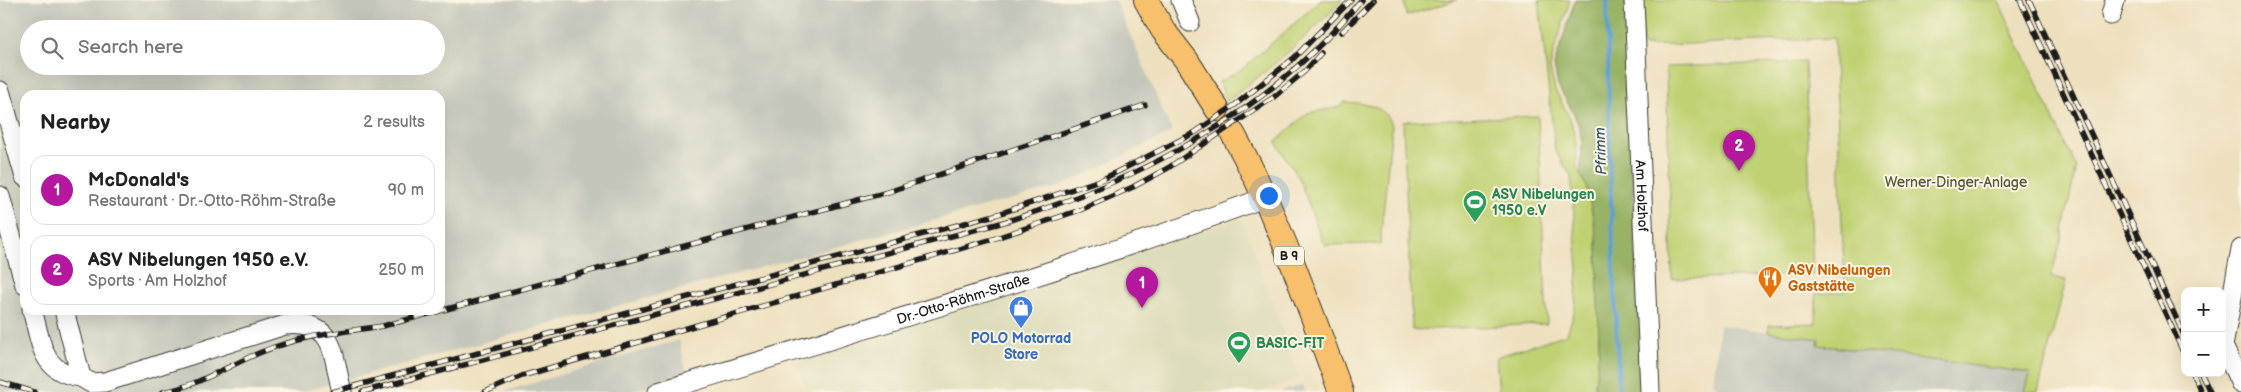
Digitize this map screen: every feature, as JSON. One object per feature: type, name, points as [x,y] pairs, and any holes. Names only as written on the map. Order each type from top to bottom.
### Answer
[{"type":"main road","points":[[1146,0],[1163,30],[1187,61],[1216,109]]},
{"type":"main road","name":"B 9","points":[[1233,134],[1291,260],[1341,392]]},
{"type":"street","points":[[1181,0],[1190,22]]},
{"type":"street","name":"Am Holzhof","points":[[1634,0],[1650,392]]},
{"type":"street","points":[[0,91],[20,160]]},
{"type":"street","points":[[0,196],[20,267]]},
{"type":"street","name":"Dr.-Otto-Röhm-Straße","points":[[658,392],[1046,272],[1184,227],[1264,198]]},
{"type":"street","points":[[2241,249],[2223,346],[2241,384]]},
{"type":"street","points":[[33,315],[43,349],[51,366],[64,374],[81,377],[91,382],[105,382],[285,325],[304,324],[317,328],[327,338],[342,392]]},
{"type":"street","points":[[65,315],[81,377]]},
{"type":"shaded area","points":[[0,0],[1115,0],[1172,132],[1061,186],[301,392],[0,392]]},
{"type":"shaded area","points":[[1241,220],[1244,224],[1300,379],[1259,392],[807,392],[797,363]]},
{"type":"shaded area","points":[[1720,325],[1819,339],[1819,345],[2030,373],[2025,392],[1716,392],[1717,386],[1713,384]]},
{"type":"shaded area","points":[[679,340],[687,374],[629,392],[503,392]]},
{"type":"shaded area","points":[[1303,385],[1305,392],[1280,392]]},
{"type":"green space","points":[[1321,0],[1342,0],[1287,53],[1227,101],[1219,82],[1241,70]]},
{"type":"green space","points":[[1404,0],[1457,0],[1406,16]]},
{"type":"green space","points":[[1539,0],[1570,0],[1550,68],[1555,90],[1570,118],[1575,133],[1577,169],[1587,187],[1597,238],[1599,351],[1594,392],[1499,392],[1496,357],[1567,334],[1575,309],[1578,271],[1571,176],[1555,151]]},
{"type":"green space","points":[[1575,0],[1626,0],[1641,392],[1594,392],[1599,351],[1597,238],[1587,187],[1580,174],[1582,147],[1580,130],[1574,114],[1558,86],[1554,66]]},
{"type":"green space","name":"Werner-Dinger-Anlage","points":[[1641,0],[1998,0],[2076,167],[2061,241],[2051,277],[2066,280],[2038,392],[2025,392],[2030,373],[1818,345],[1819,339],[1768,332],[1769,325],[1816,323],[1816,294],[1845,292],[1834,38],[1643,46]]},
{"type":"green space","points":[[1805,62],[1813,275],[1672,279],[1666,67]]},
{"type":"green space","points":[[1344,102],[1366,104],[1379,109],[1389,119],[1392,126],[1380,244],[1324,245],[1299,179],[1276,142],[1307,113],[1340,107]]},
{"type":"green space","name":"ASV Nibelungen 1950 e.V","points":[[1538,116],[1547,324],[1412,330],[1403,121]]},
{"type":"waterway","name":"Pfrimm","points":[[1607,0],[1610,173],[1619,392]]},
{"type":"railway","points":[[332,392],[995,215],[1103,179],[1194,133],[1235,105],[1294,58],[1351,0]]},
{"type":"railway","points":[[362,392],[997,224],[1100,188],[1196,140],[1241,111],[1284,78],[1324,41],[1361,0]]},
{"type":"railway","points":[[1342,32],[1373,0]]},
{"type":"railway","points":[[2020,0],[2181,347]]},
{"type":"railway","points":[[2029,0],[2183,332]]},
{"type":"railway","points":[[485,392],[522,376],[990,240],[1080,210],[1133,187],[1168,168],[1274,97],[1305,71],[1321,53]]},
{"type":"railway","points":[[445,310],[888,192],[1145,105]]},
{"type":"railway","points":[[163,392],[188,385],[259,353],[289,342],[320,335],[383,326],[424,315]]},
{"type":"railway","points":[[2195,377],[2201,392]]},
{"type":"railway","points":[[2203,377],[2210,392]]},
{"type":"railway","points":[[0,382],[34,392]]},
{"type":"place","name":"ASV Nibelungen 1950 e.V.","points":[[1739,171]]},
{"type":"place","name":"ASV Nibelungen 1950 e.V","points":[[1475,223]]},
{"type":"place","name":"ASV Nibelungen Gaststätte","points":[[1770,299]]},
{"type":"place","name":"McDonald's","points":[[1142,308]]},
{"type":"place","name":"POLO Motorrad Store","points":[[1021,329]]},
{"type":"place","name":"BASIC-FIT","points":[[1239,364]]}]
